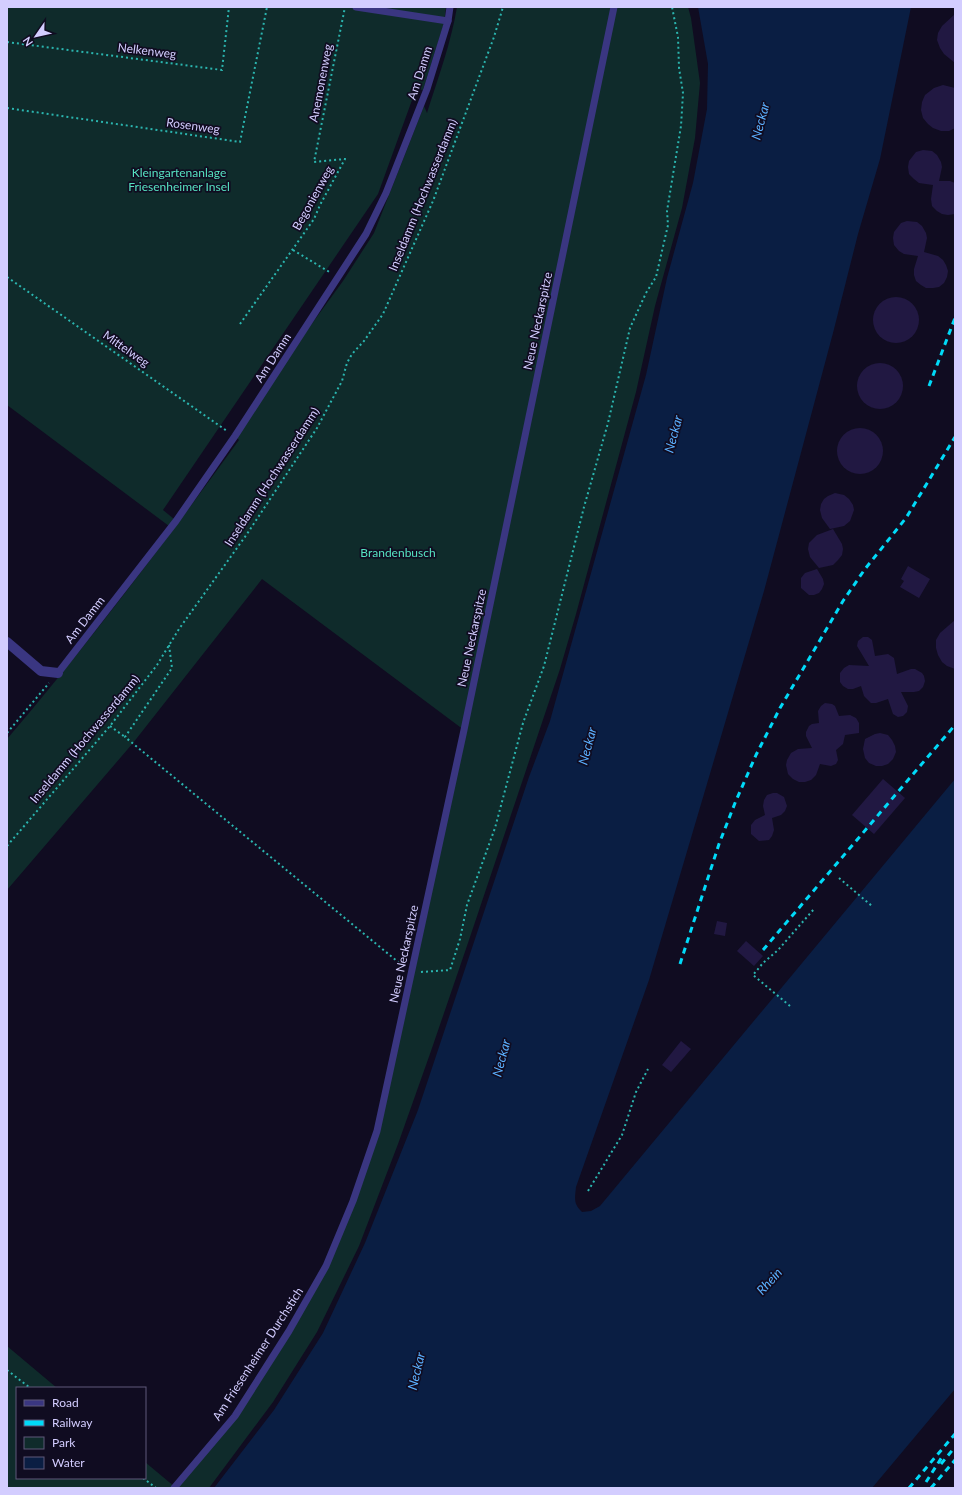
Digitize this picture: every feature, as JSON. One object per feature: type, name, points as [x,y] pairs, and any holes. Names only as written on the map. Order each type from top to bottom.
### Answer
[{"type":"street","points":[[7,642],[41,671],[58,673]]},
{"type":"lane","points":[[356,7],[448,21]]},
{"type":"lane","name":"Am Damm","points":[[58,673],[176,521],[235,436],[339,278],[366,234],[386,193],[427,90],[448,21],[450,7]]},
{"type":"lane","name":"Neue Neckarspitze","points":[[326,1266],[353,1201],[377,1131],[464,730],[614,7]]},
{"type":"lane","name":"Am Friesenheimer Durchstich","points":[[174,1488],[234,1416],[289,1331],[326,1266]]},
{"type":"path","name":"Nelkenweg","points":[[7,42],[222,70],[229,7]]},
{"type":"path","name":"Rosenweg","points":[[7,108],[240,142],[267,7]]},
{"type":"path","name":"Anemonenweg","points":[[314,162],[345,7]]},
{"type":"path","name":"Inseldamm (Hochwasserdamm)","points":[[7,846],[110,726],[157,665],[179,629],[247,534],[317,428],[342,381],[347,363],[352,354],[364,341],[383,314],[433,201],[494,37],[503,7]]},
{"type":"path","points":[[110,726],[412,973],[450,970],[460,939],[467,905],[495,828],[523,724],[544,666],[584,507],[608,423],[630,328],[646,293],[656,277],[668,225],[667,211],[681,126],[683,93],[679,68],[678,37],[672,7]]},
{"type":"path","name":"Begonienweg","points":[[240,324],[318,213],[320,205],[345,159],[314,162]]},
{"type":"path","points":[[293,250],[339,278]]},
{"type":"path","name":"Mittelweg","points":[[7,277],[235,436]]},
{"type":"path","points":[[125,737],[172,668],[169,645]]},
{"type":"path","points":[[7,733],[58,673]]},
{"type":"path","points":[[839,878],[872,906]]},
{"type":"path","points":[[790,1006],[753,975],[814,910]]},
{"type":"path","points":[[588,1191],[622,1135],[636,1092],[648,1069]]},
{"type":"path","points":[[7,1370],[29,1387]]},
{"type":"path","points":[[144,1479],[156,1488]]},
{"type":"green space","name":"Kleingartenanlage Friesenheimer Insel","points":[[7,7],[446,7],[444,23],[423,90],[416,89],[378,194],[163,510],[174,519],[169,526],[7,405]]},
{"type":"green space","name":"Brandenbusch","points":[[457,7],[688,7],[691,18],[700,83],[695,138],[682,208],[655,306],[636,392],[560,669],[431,1051],[398,1144],[359,1246],[317,1332],[273,1402],[209,1488],[7,1488],[7,1346],[56,1387],[16,1387],[16,1479],[146,1479],[146,1463],[175,1487],[235,1416],[326,1266],[377,1131],[464,730],[262,579],[133,743],[7,890],[7,739],[126,592],[239,440],[235,436],[284,362],[343,281],[374,233],[424,106],[427,113],[448,47]]},
{"type":"water","points":[[698,7],[911,7],[880,159],[858,234],[764,591],[649,980],[576,1187],[575,1201],[582,1212],[591,1211],[600,1206],[955,779],[955,1389],[872,1488],[214,1488],[274,1410],[323,1333],[365,1243],[418,1110],[529,777],[550,721],[646,375],[667,278],[693,183],[707,109],[708,64]]},
{"type":"building","points":[[955,14],[955,63],[944,54],[937,40],[938,33],[942,26]]},
{"type":"building","points":[[943,85],[955,88],[955,128],[949,131],[941,131],[933,128],[923,118],[921,110],[925,95],[934,88]]},
{"type":"building","points":[[923,150],[932,151],[937,155],[941,162],[942,167],[939,181],[950,181],[955,183],[955,214],[942,214],[937,211],[932,206],[931,199],[933,185],[919,183],[909,174],[909,161],[916,152]]},
{"type":"building","points":[[907,221],[917,222],[922,226],[927,238],[924,252],[938,256],[946,265],[948,271],[947,277],[944,283],[939,287],[926,288],[916,281],[914,269],[918,256],[904,254],[894,245],[894,232],[901,223]]},
{"type":"building","points":[[896,297],[909,301],[915,307],[919,320],[915,333],[909,339],[896,343],[883,339],[877,333],[873,320],[877,307],[883,301]]},
{"type":"building","points":[[880,363],[893,367],[899,373],[903,386],[899,399],[893,405],[880,409],[867,405],[861,399],[857,386],[861,373],[867,367]]},
{"type":"building","points":[[860,428],[873,432],[879,438],[883,451],[879,464],[873,470],[860,474],[847,470],[841,464],[837,451],[841,438],[847,432]]},
{"type":"building","points":[[835,493],[844,495],[849,499],[854,510],[850,521],[844,526],[830,529],[822,518],[820,510],[824,499]]},
{"type":"building","points":[[833,529],[842,544],[842,555],[833,565],[819,568],[810,557],[808,549],[809,543],[817,535]]},
{"type":"building","points":[[908,566],[930,579],[919,598],[900,587],[904,581],[901,579]]},
{"type":"building","points":[[817,569],[823,579],[824,584],[819,593],[809,595],[801,588],[801,578],[805,573]]},
{"type":"building","points":[[955,620],[955,669],[942,662],[936,648],[936,640],[940,633]]},
{"type":"building","points":[[863,637],[868,637],[872,640],[875,656],[888,654],[894,658],[897,674],[915,669],[924,676],[925,681],[923,687],[919,691],[901,692],[908,706],[907,712],[903,716],[898,717],[893,714],[888,699],[871,703],[864,696],[861,686],[848,689],[840,682],[840,673],[849,665],[869,666],[857,646],[858,641]]},
{"type":"building","points":[[825,703],[835,706],[839,716],[850,715],[856,718],[859,723],[859,733],[845,735],[843,744],[836,750],[838,760],[836,764],[831,766],[820,764],[816,775],[811,780],[799,782],[788,774],[786,765],[787,760],[791,753],[798,749],[812,748],[806,736],[806,732],[809,726],[819,723],[818,711]]},
{"type":"building","points":[[880,733],[888,735],[895,746],[896,752],[893,759],[888,764],[876,766],[869,763],[865,758],[863,749],[865,739]]},
{"type":"building","points":[[883,779],[905,798],[874,834],[852,815]]},
{"type":"building","points":[[777,793],[784,797],[787,806],[781,815],[772,818],[774,830],[769,840],[759,841],[751,834],[751,825],[755,820],[765,815],[763,806],[764,800],[767,795]]},
{"type":"building","points":[[717,921],[727,923],[725,936],[714,934]]},
{"type":"building","points":[[746,941],[763,956],[754,966],[737,951]]},
{"type":"building","points":[[681,1041],[691,1049],[671,1072],[662,1065]]},
{"type":"railway","points":[[929,386],[955,318]]},
{"type":"railway","points":[[680,964],[719,844],[735,803],[756,755],[780,708],[843,601],[865,569],[906,518],[955,437]]},
{"type":"railway","points":[[763,950],[955,725]]},
{"type":"railway","points":[[909,1488],[955,1434]]},
{"type":"railway","points":[[941,1464],[955,1447]]},
{"type":"railway","points":[[926,1482],[942,1457]]},
{"type":"railway","points":[[931,1488],[955,1460]]},
{"type":"water label","name":"Neckar","points":[[760,121]]},
{"type":"water label","name":"Neckar","points":[[673,434]]},
{"type":"water label","name":"Neckar","points":[[587,746]]},
{"type":"water label","name":"Neckar","points":[[501,1058]]},
{"type":"water label","name":"Rhein","points":[[769,1281]]},
{"type":"water label","name":"Neckar","points":[[416,1371]]}]
